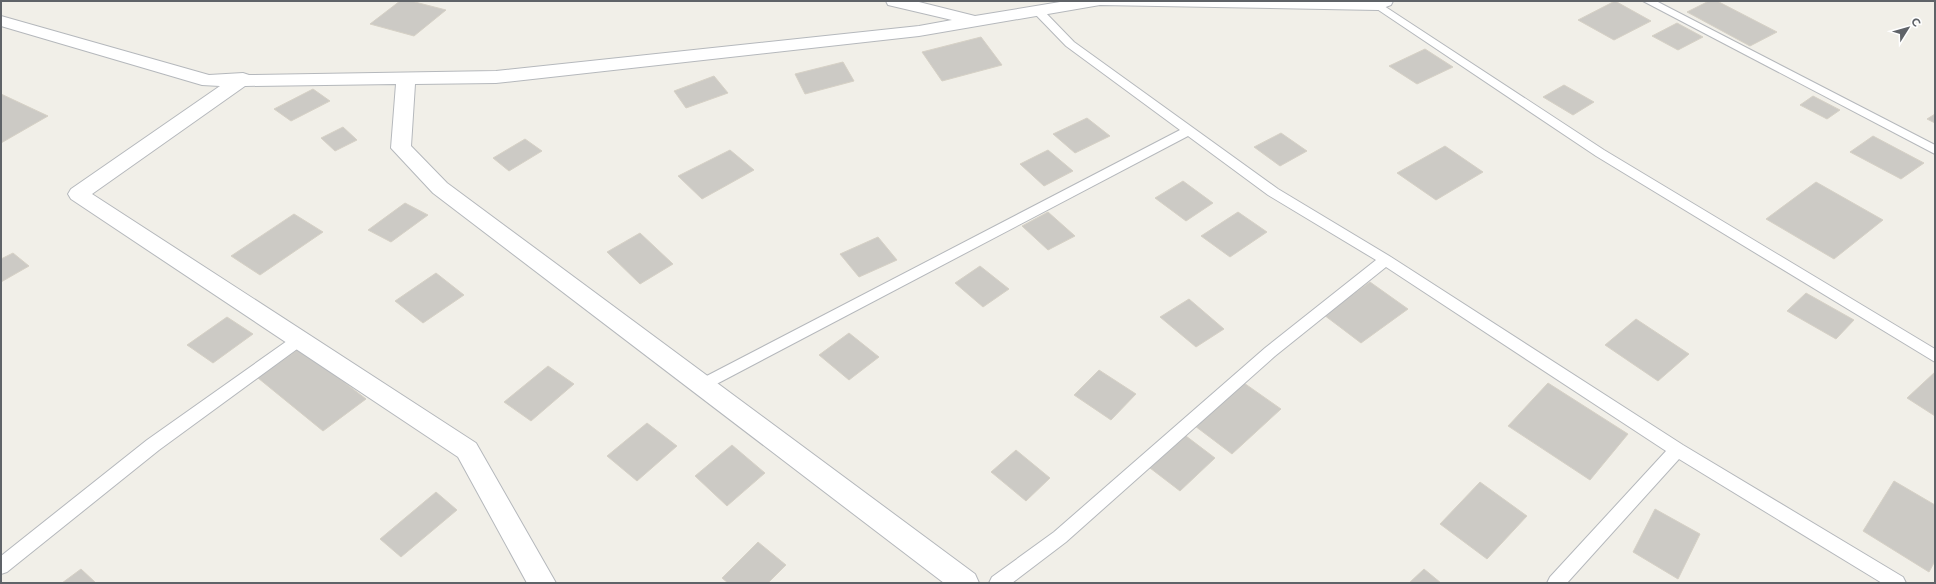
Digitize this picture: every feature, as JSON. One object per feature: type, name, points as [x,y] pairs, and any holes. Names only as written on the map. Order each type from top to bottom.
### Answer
[{"type":"street","points":[[894,1],[977,22]]},
{"type":"street","points":[[1,21],[208,81],[243,79],[496,77],[919,31],[1096,1]]},
{"type":"street","points":[[1105,1],[1381,3]]},
{"type":"street","points":[[406,78],[401,148],[440,188],[965,583]]},
{"type":"street","points":[[243,79],[166,130],[78,194],[467,450],[542,583]]},
{"type":"lane","points":[[1648,1],[1935,150]]},
{"type":"lane","points":[[1381,3],[1600,153],[1935,356]]},
{"type":"lane","points":[[1038,11],[1070,44],[1274,192],[1386,260],[1677,450],[1897,583]]},
{"type":"lane","points":[[702,385],[1189,130]]},
{"type":"lane","points":[[998,583],[1060,537],[1270,352],[1386,260]]},
{"type":"lane","points":[[1,566],[153,445],[299,340]]},
{"type":"lane","points":[[1556,583],[1677,450]]},
{"type":"building","points":[[400,1],[411,1],[446,10],[414,36],[370,24]]},
{"type":"building","points":[[1615,1],[1651,21],[1614,40],[1578,20]]},
{"type":"building","points":[[1709,1],[1717,1],[1777,32],[1750,46],[1687,12]]},
{"type":"building","points":[[1677,23],[1703,37],[1678,50],[1652,36]]},
{"type":"building","points":[[981,37],[1002,65],[942,81],[922,52]]},
{"type":"building","points":[[1425,49],[1453,67],[1417,84],[1389,66]]},
{"type":"building","points":[[843,62],[854,81],[805,94],[795,74]]},
{"type":"building","points":[[714,76],[728,93],[686,108],[674,91]]},
{"type":"building","points":[[1564,85],[1594,102],[1573,115],[1543,97]]},
{"type":"building","points":[[313,89],[330,101],[291,121],[274,109]]},
{"type":"building","points":[[1,94],[48,116],[1,143]]},
{"type":"building","points":[[1813,96],[1840,110],[1827,119],[1800,105]]},
{"type":"building","points":[[1935,114],[1935,123],[1927,119]]},
{"type":"building","points":[[1087,118],[1110,136],[1075,153],[1053,134]]},
{"type":"building","points":[[343,127],[357,140],[335,151],[321,138]]},
{"type":"building","points":[[1281,133],[1307,151],[1280,166],[1254,147]]},
{"type":"building","points":[[1873,136],[1924,163],[1901,179],[1850,152]]},
{"type":"building","points":[[525,139],[542,151],[509,171],[493,158]]},
{"type":"building","points":[[1445,146],[1483,172],[1436,200],[1397,173]]},
{"type":"building","points":[[730,150],[754,170],[702,199],[678,176]]},
{"type":"building","points":[[1048,150],[1073,171],[1044,186],[1020,164]]},
{"type":"building","points":[[1183,181],[1213,203],[1186,221],[1155,198]]},
{"type":"building","points":[[1816,182],[1883,220],[1834,259],[1766,219]]},
{"type":"building","points":[[405,203],[428,215],[391,242],[368,230]]},
{"type":"building","points":[[1048,212],[1075,236],[1048,250],[1022,226]]},
{"type":"building","points":[[1238,212],[1267,232],[1230,257],[1201,236]]},
{"type":"building","points":[[294,214],[323,232],[260,275],[231,256]]},
{"type":"building","points":[[640,233],[673,264],[640,284],[607,252]]},
{"type":"building","points":[[878,237],[897,260],[859,277],[840,254]]},
{"type":"building","points":[[13,253],[29,266],[1,282],[1,259]]},
{"type":"building","points":[[980,266],[1009,289],[983,307],[955,283]]},
{"type":"building","points":[[436,273],[464,295],[423,323],[395,301]]},
{"type":"building","points":[[1370,282],[1408,309],[1361,343],[1324,315]]},
{"type":"building","points":[[1806,293],[1854,320],[1836,339],[1787,311]]},
{"type":"building","points":[[1189,299],[1224,329],[1196,347],[1160,317]]},
{"type":"building","points":[[227,317],[253,334],[213,363],[187,345]]},
{"type":"building","points":[[1636,319],[1689,354],[1658,381],[1605,345]]},
{"type":"building","points":[[849,333],[879,357],[849,380],[819,355]]},
{"type":"building","points":[[300,348],[366,399],[323,431],[258,378]]},
{"type":"building","points":[[548,366],[574,384],[531,421],[504,402]]},
{"type":"building","points":[[1099,370],[1136,394],[1111,420],[1074,395]]},
{"type":"building","points":[[1935,372],[1935,416],[1907,398]]},
{"type":"building","points":[[1244,383],[1281,409],[1232,454],[1195,426]]},
{"type":"building","points":[[1548,383],[1628,434],[1590,480],[1508,426]]},
{"type":"building","points":[[647,423],[677,446],[637,481],[607,456]]},
{"type":"building","points":[[1186,436],[1215,458],[1180,491],[1150,468]]},
{"type":"building","points":[[732,445],[765,473],[727,506],[695,476]]},
{"type":"building","points":[[1016,450],[1050,478],[1026,501],[991,472]]},
{"type":"building","points":[[1894,481],[1935,505],[1935,561],[1929,572],[1863,531]]},
{"type":"building","points":[[1480,482],[1527,516],[1487,559],[1440,524]]},
{"type":"building","points":[[436,492],[457,510],[401,557],[380,539]]},
{"type":"building","points":[[1655,509],[1700,534],[1678,579],[1633,552]]},
{"type":"building","points":[[758,542],[786,565],[768,583],[728,583],[722,578]]},
{"type":"building","points":[[81,569],[96,583],[62,583]]},
{"type":"building","points":[[1424,569],[1441,583],[1409,583]]}]
